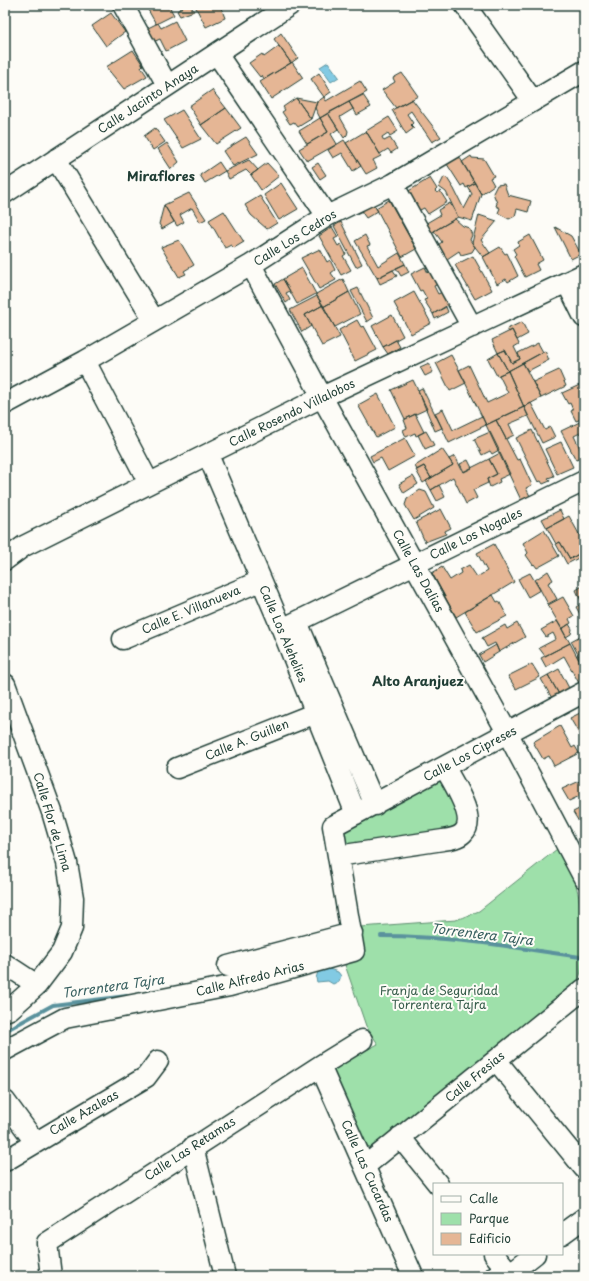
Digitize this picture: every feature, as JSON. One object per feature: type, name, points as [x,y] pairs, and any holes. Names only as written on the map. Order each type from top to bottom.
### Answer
[{"type":"street","points":[[123,5],[167,85]]},
{"type":"street","name":"Calle Jacinto Anaya","points":[[6,190],[56,159],[290,5]]},
{"type":"street","points":[[465,5],[533,101]]},
{"type":"street","points":[[217,54],[327,216]]},
{"type":"street","name":"Calle Los Cedros","points":[[5,404],[85,362],[154,320],[251,265],[327,216],[393,184],[584,71]]},
{"type":"street","points":[[56,159],[154,320]]},
{"type":"street","points":[[393,184],[472,328]]},
{"type":"street","name":"Calle Las Dalias","points":[[251,265],[508,734],[584,878]]},
{"type":"street","points":[[575,278],[584,317]]},
{"type":"street","name":"Calle Rosendo Villalobos","points":[[5,560],[24,546],[322,397],[472,328],[575,278]]},
{"type":"street","points":[[85,362],[149,483]]},
{"type":"street","name":"Calle Los Alehelies","points":[[208,455],[260,581],[289,626],[316,713],[356,814]]},
{"type":"street","name":"Calle Los Nogales","points":[[289,626],[414,564],[583,485]]},
{"type":"street","name":"Calle E. Villanueva","points":[[123,639],[260,581]]},
{"type":"street","points":[[289,626],[375,805]]},
{"type":"street","name":"Calle Flor de Lima","points":[[5,684],[52,812],[67,863],[73,898],[72,928],[62,952],[37,984],[10,1009],[5,1011]]},
{"type":"street","name":"Calle Los Cipreses","points":[[333,826],[445,768],[584,692]]},
{"type":"street","name":"Calle A. Guillen","points":[[177,768],[316,713]]},
{"type":"street","points":[[338,856],[443,840],[463,834],[469,821],[468,813],[445,768]]},
{"type":"street","name":"Calle Alfredo Arias","points":[[5,1050],[65,1018],[230,986],[354,951],[333,826]]},
{"type":"street","points":[[228,966],[352,933]]},
{"type":"street","points":[[5,964],[37,984]]},
{"type":"street","name":"Calle Fresias","points":[[365,1166],[584,988]]},
{"type":"street","name":"Calle Las Retamas","points":[[50,1276],[47,1243],[193,1147],[362,1040]]},
{"type":"street","points":[[496,1060],[584,1168]]},
{"type":"street","name":"Calle Azaleas","points":[[5,1161],[146,1077],[158,1061]]},
{"type":"street","name":"Calle Las Cucardas","points":[[320,1066],[413,1276]]},
{"type":"street","points":[[5,1101],[35,1142]]},
{"type":"street","points":[[400,1138],[437,1183]]},
{"type":"street","points":[[193,1147],[225,1276]]},
{"type":"street","points":[[563,1233],[584,1218]]},
{"type":"street","points":[[495,1255],[505,1275],[534,1255]]},
{"type":"green space","points":[[437,780],[444,784],[462,820],[461,827],[346,850],[343,832],[345,830]]},
{"type":"green space","name":"Franja de Seguridad Torrentera Tajra","points":[[557,849],[575,882],[582,920],[584,949],[580,975],[576,985],[374,1148],[363,1145],[333,1072],[342,1063],[378,1044],[366,1026],[344,962],[363,954],[360,927],[456,920],[479,911]]},
{"type":"water","points":[[328,62],[339,77],[331,82],[320,67]]},
{"type":"water","points":[[329,969],[338,972],[341,976],[339,981],[333,984],[328,981],[317,982],[316,978],[318,972]]},
{"type":"building","points":[[153,5],[171,5],[172,7],[170,8],[174,15],[156,24],[147,8]]},
{"type":"building","points":[[182,5],[190,5],[194,11],[180,16],[177,11],[183,7]]},
{"type":"building","points":[[200,5],[201,7],[205,5],[220,5],[225,18],[206,27],[195,6]]},
{"type":"building","points":[[111,13],[125,32],[106,46],[92,26]]},
{"type":"building","points":[[175,21],[185,41],[166,51],[160,39],[151,43],[144,30],[158,23],[161,28]]},
{"type":"building","points":[[281,33],[298,58],[291,63],[274,39]]},
{"type":"building","points":[[279,46],[291,63],[264,79],[262,75],[260,77],[249,63],[262,54],[264,57]]},
{"type":"building","points":[[133,50],[143,65],[141,67],[147,76],[124,89],[106,67]]},
{"type":"building","points":[[292,62],[303,78],[271,99],[260,82]]},
{"type":"building","points":[[319,73],[331,92],[324,97],[311,79]]},
{"type":"building","points":[[402,73],[418,96],[396,108],[382,90],[395,82],[393,78]]},
{"type":"building","points":[[360,81],[367,92],[320,118],[315,108],[317,102],[324,97],[326,101]]},
{"type":"building","points":[[212,90],[226,108],[201,125],[189,106]]},
{"type":"building","points":[[363,95],[371,107],[357,115],[349,102]]},
{"type":"building","points":[[296,98],[311,119],[298,127],[294,122],[290,124],[282,112],[285,110],[283,107]]},
{"type":"building","points":[[296,98],[317,102],[311,119]]},
{"type":"building","points":[[412,99],[441,137],[432,142],[411,111],[407,114],[413,123],[411,125],[414,128],[406,134],[392,110]]},
{"type":"building","points":[[349,102],[353,109],[340,117],[348,131],[344,138],[328,113]]},
{"type":"building","points":[[226,108],[241,128],[216,144],[201,125]]},
{"type":"building","points":[[182,110],[201,139],[183,148],[164,120]]},
{"type":"building","points":[[328,113],[338,129],[331,134],[337,144],[307,161],[299,149],[328,132],[320,118]]},
{"type":"building","points":[[389,117],[398,131],[390,136],[388,133],[382,137],[384,141],[390,138],[397,149],[391,153],[388,149],[380,154],[366,131]]},
{"type":"building","points":[[320,118],[328,132],[307,144],[299,131]]},
{"type":"building","points":[[155,128],[165,142],[153,150],[144,136]]},
{"type":"building","points":[[366,131],[381,156],[373,160],[377,168],[366,174],[346,143]]},
{"type":"building","points":[[246,137],[258,154],[233,166],[223,151]]},
{"type":"building","points":[[344,140],[361,166],[353,171],[342,153],[333,158],[328,150]]},
{"type":"building","points":[[167,143],[179,162],[171,169],[158,149]]},
{"type":"building","points":[[457,153],[475,183],[466,188],[464,184],[461,186],[445,161]]},
{"type":"building","points":[[471,156],[472,158],[484,159],[494,176],[490,178],[494,185],[481,194],[462,162]]},
{"type":"building","points":[[249,160],[258,170],[251,175],[246,170],[229,179],[225,171]]},
{"type":"building","points":[[219,162],[225,171],[205,183],[200,175]]},
{"type":"building","points":[[267,163],[279,176],[261,190],[251,175]]},
{"type":"building","points":[[318,163],[326,175],[320,179],[312,167]]},
{"type":"building","points":[[444,177],[447,178],[454,189],[464,209],[472,194],[468,187],[475,183],[481,194],[472,221],[458,217],[446,192],[439,187]]},
{"type":"building","points":[[430,178],[437,189],[435,191],[437,193],[440,191],[447,202],[428,214],[424,208],[418,211],[407,192]]},
{"type":"building","points":[[281,183],[298,209],[279,220],[264,195]]},
{"type":"building","points":[[504,184],[508,195],[531,201],[528,212],[517,209],[515,216],[509,219],[498,213],[500,208],[496,206],[497,203],[493,193],[497,185]]},
{"type":"building","points":[[189,193],[206,219],[200,222],[192,208],[180,215],[184,222],[177,226],[164,205]]},
{"type":"building","points":[[260,196],[277,223],[267,229],[251,215],[245,205]]},
{"type":"building","points":[[389,200],[416,249],[402,257],[376,208]]},
{"type":"building","points":[[450,203],[458,217],[429,234],[423,225],[440,215],[438,210]]},
{"type":"building","points":[[373,204],[378,211],[366,218],[361,211]]},
{"type":"building","points":[[164,205],[174,222],[162,229],[159,224]]},
{"type":"building","points":[[224,211],[244,242],[234,248],[231,245],[225,248],[209,220]]},
{"type":"building","points":[[479,215],[497,221],[481,240],[490,253],[483,257],[472,243]]},
{"type":"building","points":[[455,219],[463,226],[469,228],[472,235],[470,240],[475,247],[472,252],[461,255],[459,251],[447,259],[438,245],[442,242],[434,231]]},
{"type":"building","points":[[341,222],[362,264],[356,267],[334,226]]},
{"type":"building","points":[[332,227],[338,237],[334,239],[338,246],[341,244],[346,254],[343,256],[351,270],[341,275],[319,236]]},
{"type":"building","points":[[555,227],[571,236],[581,254],[571,259]]},
{"type":"building","points":[[365,235],[370,245],[367,246],[378,266],[399,253],[405,264],[377,278],[355,241]]},
{"type":"building","points":[[530,235],[543,260],[536,264],[539,270],[525,277],[514,256],[516,254],[513,249],[519,245],[518,242]]},
{"type":"building","points":[[179,240],[194,265],[184,271],[186,274],[179,277],[161,247]]},
{"type":"building","points":[[500,247],[505,254],[507,253],[518,276],[508,282],[506,279],[497,284],[483,257]]},
{"type":"building","points":[[320,249],[327,262],[330,260],[335,270],[331,273],[336,280],[319,289],[301,258]]},
{"type":"building","points":[[473,256],[492,290],[475,299],[455,265]]},
{"type":"building","points":[[405,264],[409,272],[401,276],[396,268]]},
{"type":"building","points":[[425,267],[428,273],[430,271],[438,284],[434,286],[438,294],[442,292],[448,305],[433,314],[424,300],[427,299],[422,290],[420,291],[411,274]]},
{"type":"building","points":[[302,268],[316,294],[297,304],[283,279]]},
{"type":"building","points":[[393,270],[397,276],[380,284],[377,278]]},
{"type":"building","points":[[283,279],[290,291],[286,293],[290,300],[286,303],[275,284]]},
{"type":"building","points":[[343,279],[349,292],[323,307],[316,294]]},
{"type":"building","points":[[358,288],[373,318],[367,322],[351,291]]},
{"type":"building","points":[[349,292],[360,314],[335,327],[323,307]]},
{"type":"building","points":[[414,292],[431,323],[411,334],[394,303]]},
{"type":"building","points":[[317,296],[323,305],[305,315],[311,326],[302,332],[290,310]]},
{"type":"building","points":[[323,305],[340,337],[322,346],[305,315]]},
{"type":"building","points":[[446,307],[448,312],[435,319],[433,314]]},
{"type":"building","points":[[392,315],[403,336],[383,347],[372,326]]},
{"type":"building","points":[[357,320],[361,327],[364,326],[377,350],[355,361],[339,330]]},
{"type":"building","points":[[522,322],[528,334],[517,340],[512,330],[509,332],[507,329]]},
{"type":"building","points":[[512,330],[519,344],[514,347],[520,359],[512,363],[505,350],[498,353],[492,340]]},
{"type":"building","points":[[396,340],[400,347],[388,354],[383,347]]},
{"type":"building","points":[[538,343],[543,352],[508,371],[498,353],[505,350],[512,363],[520,359],[518,353]]},
{"type":"building","points":[[545,351],[549,360],[528,371],[523,363]]},
{"type":"building","points":[[498,353],[508,371],[497,376],[488,359]]},
{"type":"building","points":[[451,355],[466,383],[450,391],[436,363]]},
{"type":"building","points":[[429,363],[433,372],[425,376],[420,367]]},
{"type":"building","points":[[523,363],[541,398],[524,407],[508,371]]},
{"type":"building","points":[[469,365],[487,403],[508,393],[499,375],[508,371],[524,407],[486,425],[459,370]]},
{"type":"building","points":[[559,370],[566,386],[541,398],[533,382]]},
{"type":"building","points":[[413,380],[427,409],[405,419],[391,390]]},
{"type":"building","points":[[584,383],[584,418],[576,421],[571,411],[573,410],[570,403],[568,404],[562,393]]},
{"type":"building","points":[[422,388],[442,428],[435,431],[418,390]]},
{"type":"building","points":[[378,394],[395,427],[376,437],[358,405]]},
{"type":"building","points":[[531,403],[545,430],[550,427],[555,437],[542,443],[524,407]]},
{"type":"building","points":[[524,407],[528,416],[509,424],[514,435],[506,439],[496,420]]},
{"type":"building","points":[[443,409],[453,430],[482,416],[486,425],[449,443],[435,413]]},
{"type":"building","points":[[415,414],[424,432],[416,436],[415,433],[406,437],[403,430],[407,428],[404,420]]},
{"type":"building","points":[[496,420],[517,460],[520,459],[532,485],[526,488],[530,496],[521,500],[486,425]]},
{"type":"building","points":[[584,420],[584,431],[574,436],[584,457],[576,460],[561,431]]},
{"type":"building","points":[[532,430],[554,476],[548,478],[550,481],[543,484],[541,481],[538,482],[516,438]]},
{"type":"building","points":[[426,431],[434,445],[425,449],[418,435]]},
{"type":"building","points":[[490,432],[499,450],[492,454],[490,451],[482,455],[474,439]]},
{"type":"building","points":[[405,438],[415,456],[388,471],[381,458],[373,462],[370,456]]},
{"type":"building","points":[[561,442],[573,467],[557,474],[545,449]]},
{"type":"building","points":[[442,449],[453,465],[431,478],[424,466],[417,470],[415,466]]},
{"type":"building","points":[[500,453],[510,474],[499,479],[500,482],[490,487],[487,479],[497,474],[489,459]]},
{"type":"building","points":[[455,456],[463,472],[489,459],[497,474],[487,479],[488,483],[473,490],[477,498],[466,504],[453,477],[431,490],[426,481],[453,465],[449,459]]},
{"type":"building","points":[[468,460],[472,468],[464,472],[460,464]]},
{"type":"building","points":[[424,466],[431,478],[423,483],[416,470]]},
{"type":"building","points":[[413,476],[418,484],[404,493],[399,484]]},
{"type":"building","points":[[439,485],[445,497],[437,501],[431,490]]},
{"type":"building","points":[[420,490],[426,492],[434,508],[414,520],[405,505],[407,499]]},
{"type":"building","points":[[441,509],[451,528],[445,531],[446,534],[425,542],[416,522]]},
{"type":"building","points":[[560,510],[564,519],[547,528],[542,519]]},
{"type":"building","points":[[569,516],[584,543],[584,551],[570,559],[560,542],[556,544],[547,528]]},
{"type":"building","points":[[544,530],[559,556],[537,568],[526,555],[528,553],[523,543]]},
{"type":"building","points":[[560,542],[570,559],[584,551],[584,555],[567,564],[556,544]]},
{"type":"building","points":[[494,544],[514,582],[456,617],[432,573],[442,567],[450,580],[461,573],[460,570],[469,565],[477,577],[487,571],[477,553]]},
{"type":"building","points":[[548,571],[553,580],[548,583],[557,599],[548,604],[535,580]]},
{"type":"building","points":[[530,573],[540,590],[528,597],[518,579]]},
{"type":"building","points":[[584,585],[584,617],[582,618],[576,607],[582,603],[576,590]]},
{"type":"building","points":[[493,595],[497,602],[499,601],[507,616],[477,632],[465,612]]},
{"type":"building","points":[[563,597],[574,616],[569,619],[571,623],[562,629],[548,605]]},
{"type":"building","points":[[557,621],[570,643],[545,656],[539,648],[556,639],[553,633],[546,637],[541,630]]},
{"type":"building","points":[[517,623],[525,637],[499,652],[495,643],[487,647],[482,638],[505,625],[507,629]]},
{"type":"building","points":[[569,624],[572,629],[571,634],[566,637],[562,629]]},
{"type":"building","points":[[584,634],[584,666],[571,641]]},
{"type":"building","points":[[570,643],[584,670],[584,683],[580,685],[564,656],[546,667],[541,658]]},
{"type":"building","points":[[496,645],[499,652],[483,662],[479,655]]},
{"type":"building","points":[[584,645],[584,667],[583,668],[577,655]]},
{"type":"building","points":[[532,664],[540,677],[516,689],[508,676]]},
{"type":"building","points":[[559,669],[570,690],[560,696],[548,675]]},
{"type":"building","points":[[548,675],[560,696],[553,700],[541,679]]},
{"type":"building","points":[[584,711],[584,742],[570,718]]},
{"type":"building","points":[[560,726],[572,748],[575,746],[579,753],[554,766],[549,756],[543,759],[533,742]]},
{"type":"building","points":[[584,779],[584,794],[569,801],[562,789]]},
{"type":"building","points":[[584,804],[584,830],[573,812],[581,808],[580,805]]},
{"type":"waterway","name":"Torrentera Tajra","points":[[381,936],[406,936],[456,940],[580,957]]},
{"type":"waterway","name":"Torrentera Tajra","points":[[5,1031],[53,1005],[127,996]]},
{"type":"district","name":"Miraflores","points":[[161,176]]},
{"type":"district","name":"Alto Aranjuez","points":[[418,681]]}]
